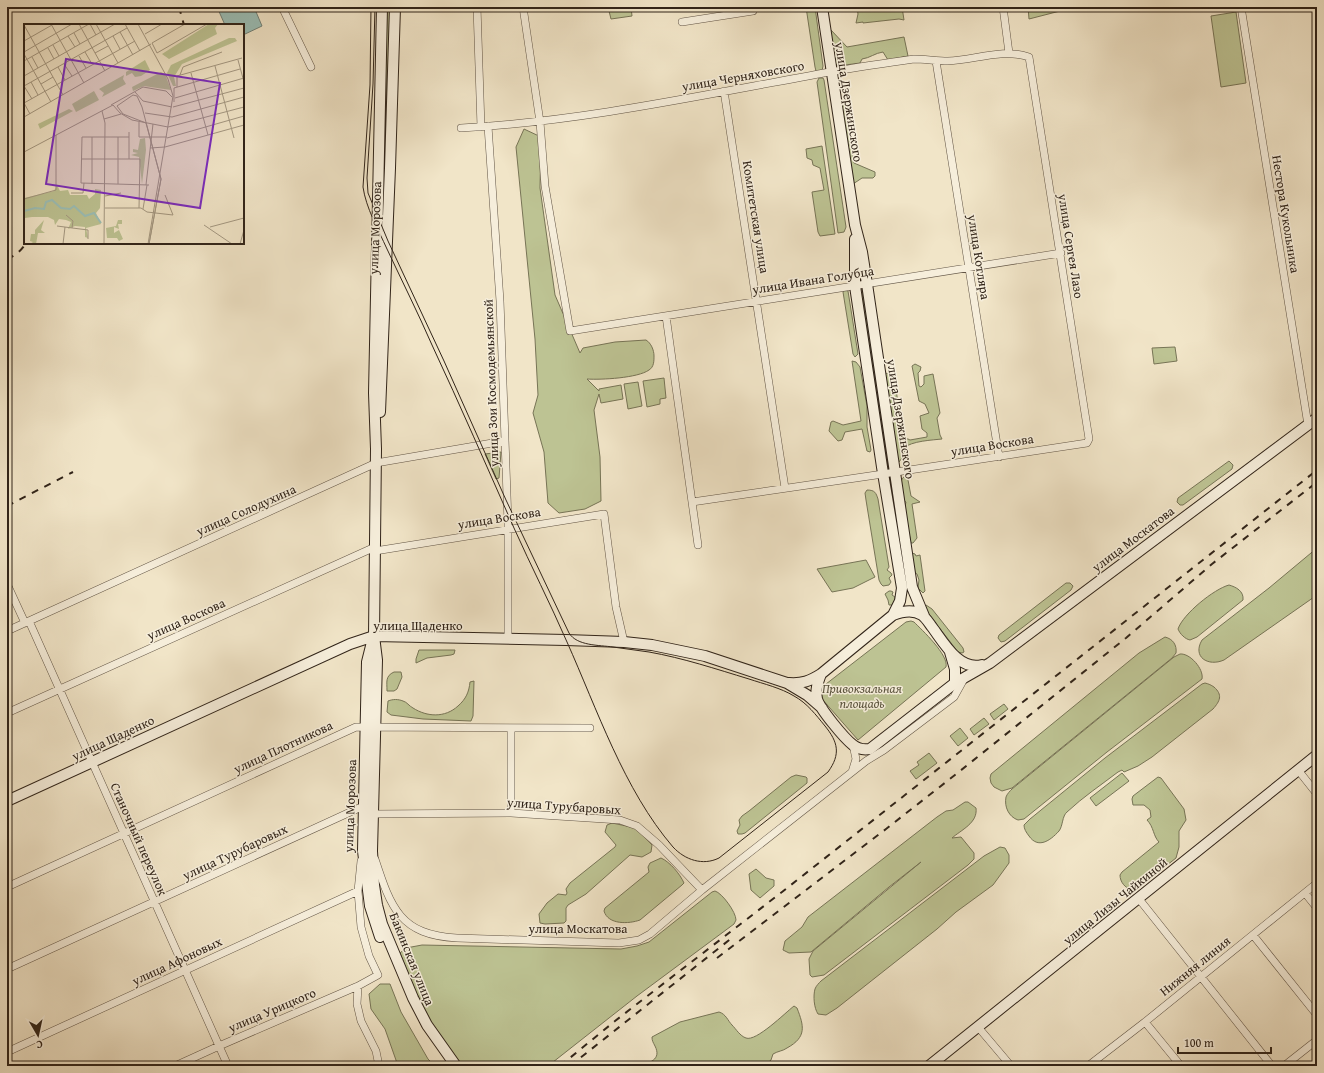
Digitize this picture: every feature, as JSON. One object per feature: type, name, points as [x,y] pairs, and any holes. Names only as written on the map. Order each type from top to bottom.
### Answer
[{"type":"main road","name":"улица Морозова","points":[[368,851],[373,814],[371,727],[367,662],[374,636],[376,449],[374,393],[382,7]]},
{"type":"main road","name":"улица Морозова","points":[[376,449],[382,397],[395,7]]},
{"type":"main road","name":"улица Дзержинского","points":[[822,7],[856,225],[868,284],[912,587],[924,616]]},
{"type":"main road","points":[[380,109],[392,108]]},
{"type":"main road","points":[[378,168],[390,168]]},
{"type":"main road","name":"улица Дзержинского","points":[[856,225],[855,286],[883,474],[902,588],[900,601],[893,615]]},
{"type":"main road","name":"улица Москатова","points":[[870,749],[959,681],[990,663],[1317,418]]},
{"type":"main road","points":[[870,749],[864,750],[853,745],[822,708],[816,694],[817,687],[821,674],[893,615],[907,611],[924,616],[950,652],[969,666],[977,667],[990,663]]},
{"type":"main road","name":"улица Щаденко","points":[[7,801],[350,644],[374,636],[624,642],[652,645],[705,656],[787,683],[807,695],[822,708]]},
{"type":"main road","points":[[950,652],[959,681]]},
{"type":"main road","name":"улица Щаденко","points":[[787,683],[798,684],[806,682],[821,674]]},
{"type":"main road","name":"улица Морозова","points":[[368,851],[364,807],[371,727]]},
{"type":"main road","name":"улица Лизы Чайкиной","points":[[929,1066],[1317,755]]},
{"type":"main road","name":"Бакинская улица","points":[[368,851],[370,906],[380,936],[411,1010],[428,1038],[448,1066]]},
{"type":"main road","name":"Бакинская улица","points":[[368,851],[374,879],[377,905],[387,935],[418,1009],[431,1031],[456,1066]]},
{"type":"street","points":[[282,7],[311,67]]},
{"type":"street","name":"улица Зои Космодемьянской","points":[[477,7],[484,127],[500,285],[508,529],[508,639]]},
{"type":"street","points":[[523,7],[540,122]]},
{"type":"street","points":[[682,22],[753,11],[752,7]]},
{"type":"street","points":[[1003,7],[1009,53]]},
{"type":"street","name":"Нестора Кукольника","points":[[1241,7],[1308,425]]},
{"type":"street","name":"улица Черняховского","points":[[461,128],[540,122],[621,110],[831,72],[914,59],[950,61],[1009,53],[1029,57]]},
{"type":"street","name":"улица Сергея Лазо","points":[[1029,57],[1089,439]]},
{"type":"street","name":"улица Котляра","points":[[936,61],[999,457]]},
{"type":"street","name":"Комитетская улица","points":[[724,91],[785,488]]},
{"type":"street","name":"улица Ивана Голубца","points":[[540,122],[545,186],[570,331],[1061,253]]},
{"type":"street","points":[[666,316],[698,545]]},
{"type":"street","name":"улица Воскова","points":[[883,474],[1087,443],[1089,439]]},
{"type":"street","name":"улица Солодухина","points":[[7,631],[376,464],[504,441]]},
{"type":"street","points":[[692,502],[883,474]]},
{"type":"street","name":"улица Воскова","points":[[7,713],[375,549],[604,514],[616,607],[624,642]]},
{"type":"street","name":"Станочный переулок","points":[[7,584],[59,689],[228,1066]]},
{"type":"street","points":[[954,697],[959,681]]},
{"type":"street","name":"улица Москатова","points":[[368,851],[386,892],[398,912],[411,926],[418,930],[441,937],[611,943],[639,940],[650,934],[702,890],[866,761],[884,750],[954,697],[959,681]]},
{"type":"street","name":"улица Плотникова","points":[[7,887],[356,727],[590,728]]},
{"type":"street","points":[[511,728],[511,814]]},
{"type":"street","points":[[852,773],[856,759],[853,745]]},
{"type":"street","points":[[866,761],[870,749]]},
{"type":"street","points":[[1298,770],[1317,794]]},
{"type":"street","name":"улица Турубаровых","points":[[7,969],[364,807]]},
{"type":"street","name":"улица Турубаровых","points":[[373,814],[511,814],[609,818],[628,822],[637,826],[659,845],[702,890]]},
{"type":"street","name":"улица Морозова","points":[[368,851],[358,890],[361,927],[369,956],[378,975]]},
{"type":"street","name":"Нижняя линия","points":[[1093,1064],[1317,883]]},
{"type":"street","name":"улица Афоновых","points":[[7,1052],[358,890]]},
{"type":"street","points":[[1305,893],[1317,908]]},
{"type":"street","points":[[1139,898],[1272,1066]]},
{"type":"street","points":[[1253,935],[1317,1015]]},
{"type":"street","name":"улица Урицкого","points":[[175,1066],[358,986],[378,975]]},
{"type":"street","points":[[358,986],[357,1004],[361,1021],[376,1051],[379,1066]]},
{"type":"street","points":[[1145,1022],[1181,1066]]},
{"type":"street","points":[[978,1027],[1011,1066]]},
{"type":"street","points":[[1284,1066],[1317,1040]]},
{"type":"green space","points":[[385,7],[391,7],[389,102],[383,102]]},
{"type":"green space","points":[[608,7],[631,7],[632,16],[611,19]]},
{"type":"green space","points":[[806,7],[815,7],[823,66],[822,71],[816,71],[815,67]]},
{"type":"green space","points":[[857,7],[902,7],[904,20],[899,19],[856,23],[858,14]]},
{"type":"green space","points":[[1028,7],[1059,7],[1060,11],[1029,19]]},
{"type":"green space","points":[[1236,12],[1246,83],[1221,87],[1211,16]]},
{"type":"green space","points":[[831,30],[847,47],[904,37],[908,56],[888,60],[883,52],[862,59],[860,63],[838,66],[834,63],[829,34]]},
{"type":"green space","points":[[819,78],[823,78],[824,80],[846,227],[844,232],[838,233],[817,82]]},
{"type":"green space","points":[[843,103],[854,163],[875,172],[875,176],[873,178],[862,178],[853,184],[840,104]]},
{"type":"green space","points":[[382,116],[388,116],[388,162],[382,162]]},
{"type":"green space","points":[[524,129],[541,137],[540,188],[555,295],[580,353],[583,348],[615,342],[646,340],[651,345],[654,354],[654,362],[652,367],[644,373],[619,378],[587,379],[599,391],[599,389],[621,385],[623,399],[601,403],[599,394],[594,410],[600,457],[601,501],[585,509],[559,513],[548,503],[544,452],[533,413],[538,395],[535,339],[516,147]]},
{"type":"green space","points":[[822,146],[835,234],[820,236],[818,232],[812,192],[824,190],[820,168],[813,165],[812,160],[807,158],[806,149]]},
{"type":"green space","points":[[844,290],[848,291],[858,354],[855,357],[853,354],[843,292]]},
{"type":"green space","points":[[862,292],[864,293],[891,462],[889,464],[886,463],[860,294]]},
{"type":"green space","points":[[1175,347],[1177,361],[1154,364],[1152,348]]},
{"type":"green space","points":[[852,361],[856,362],[860,367],[867,406],[867,427],[871,450],[870,452],[867,451],[862,429],[845,432],[842,440],[838,441],[829,431],[831,422],[833,421],[843,425],[861,421]]},
{"type":"green space","points":[[915,364],[921,367],[918,373],[919,386],[921,387],[924,384],[924,376],[933,374],[940,413],[937,418],[942,439],[922,441],[907,446],[904,448],[905,454],[899,462],[885,373],[894,375],[903,439],[910,440],[927,437],[927,433],[922,429],[920,416],[929,413],[925,404],[919,401],[912,366]]},
{"type":"green space","points":[[664,378],[666,398],[660,399],[660,404],[647,407],[643,381]]},
{"type":"green space","points":[[638,382],[642,406],[628,409],[624,384]]},
{"type":"green space","points":[[501,452],[499,478],[496,479],[485,454]]},
{"type":"green space","points":[[1229,461],[1233,465],[1232,469],[1183,505],[1180,505],[1177,502],[1178,498]]},
{"type":"green space","points":[[905,476],[908,480],[911,496],[920,502],[912,504],[917,538],[913,543],[911,543],[904,510],[906,502],[903,500],[901,487],[901,481]]},
{"type":"green space","points":[[892,485],[907,571],[903,572],[890,488]]},
{"type":"green space","points":[[867,490],[875,492],[878,499],[889,567],[887,570],[892,575],[889,578],[891,582],[889,585],[883,586],[879,580],[865,493]]},
{"type":"green space","points":[[1317,548],[1317,595],[1224,660],[1212,662],[1203,659],[1200,656],[1199,646],[1202,640],[1269,588]]},
{"type":"green space","points":[[912,553],[916,556],[920,555],[925,591],[923,593],[918,588],[919,580],[917,574],[912,571]]},
{"type":"green space","points":[[866,560],[875,577],[853,588],[832,592],[817,569]]},
{"type":"green space","points":[[1066,583],[1070,583],[1073,586],[1071,590],[1005,641],[1001,642],[998,638],[999,635]]},
{"type":"green space","points":[[1229,585],[1237,588],[1241,592],[1243,600],[1197,637],[1190,640],[1186,639],[1178,629],[1186,616],[1215,591]]},
{"type":"green space","points":[[889,591],[893,592],[892,595],[895,597],[892,605],[889,605],[885,594]]},
{"type":"green space","points":[[926,605],[932,609],[963,648],[964,652],[958,652],[928,613],[925,606]]},
{"type":"green space","name":"Привокзальная площадь","points":[[906,622],[914,622],[934,643],[946,662],[946,667],[858,740],[822,699],[821,690],[826,684]]},
{"type":"green space","points":[[1165,637],[1170,639],[1175,645],[1176,653],[1172,658],[1012,788],[1002,791],[994,787],[991,783],[991,774],[1139,653]]},
{"type":"green space","points":[[419,650],[455,650],[454,654],[451,655],[427,658],[416,663]]},
{"type":"green space","points":[[1180,654],[1188,656],[1196,662],[1201,671],[1202,679],[1107,752],[1024,819],[1018,820],[1012,817],[1007,808],[1006,796],[1012,789],[1174,657]]},
{"type":"green space","points":[[394,672],[401,672],[402,677],[397,689],[394,691],[387,691],[388,677]]},
{"type":"green space","points":[[474,681],[473,716],[471,721],[423,719],[391,715],[387,712],[388,701],[399,700],[424,713],[436,715],[447,713],[463,701],[468,692],[470,682]]},
{"type":"green space","points":[[1205,683],[1214,687],[1219,693],[1219,701],[1213,709],[1152,757],[1138,766],[1124,772],[1122,770],[1118,772],[1079,801],[1065,814],[1059,831],[1052,838],[1040,843],[1036,842],[1029,836],[1024,828],[1024,825],[1030,819],[1105,758]]},
{"type":"green space","points":[[1004,704],[1008,709],[994,720],[990,714]]},
{"type":"green space","points":[[984,718],[989,724],[974,735],[970,729]]},
{"type":"green space","points":[[960,728],[968,738],[958,746],[950,736]]},
{"type":"green space","points":[[929,753],[937,763],[916,779],[910,771],[919,765],[917,762]]},
{"type":"green space","points":[[1122,773],[1129,781],[1096,806],[1090,798]]},
{"type":"green space","points":[[796,775],[806,777],[807,783],[745,833],[738,834],[737,831],[740,825],[739,820],[742,816],[791,777]]},
{"type":"green space","points":[[1158,777],[1161,778],[1184,809],[1186,820],[1179,831],[1179,847],[1176,858],[1138,888],[1132,890],[1123,884],[1120,875],[1159,842],[1147,820],[1151,817],[1150,810],[1144,805],[1133,805],[1132,799],[1133,796]]},
{"type":"green space","points":[[965,802],[968,802],[976,808],[976,813],[972,822],[952,838],[961,837],[974,853],[974,859],[968,865],[824,975],[812,977],[810,975],[809,959],[813,951],[921,862],[811,952],[789,953],[783,950],[785,941],[802,927],[808,917],[937,817],[946,811],[953,810]]},
{"type":"green space","points":[[612,823],[636,828],[652,845],[651,852],[642,857],[630,855],[586,894],[568,905],[566,908],[566,921],[564,923],[540,923],[539,914],[547,903],[558,894],[566,895],[566,889],[570,883],[615,847],[616,845],[605,832],[607,825]]},
{"type":"green space","points":[[1000,847],[1005,848],[1009,855],[1009,863],[993,885],[956,912],[937,929],[837,1008],[826,1015],[818,1014],[814,995],[815,988],[821,981],[984,856]]},
{"type":"green space","points":[[661,858],[668,862],[684,883],[640,920],[625,923],[614,921],[606,916],[604,911],[605,908],[649,872],[648,867],[650,863]]},
{"type":"green space","points":[[756,869],[766,878],[774,880],[774,886],[760,898],[751,890],[749,874]]},
{"type":"green space","points":[[715,891],[725,899],[731,908],[736,920],[734,924],[637,996],[548,1066],[461,1066],[452,1056],[421,1007],[400,953],[406,948],[422,945],[621,949],[637,946],[649,942]]},
{"type":"green space","points":[[380,984],[390,984],[401,1012],[428,1059],[435,1066],[395,1066],[397,1063],[385,1029],[371,1009],[369,994]]},
{"type":"green space","points":[[794,1006],[797,1008],[801,1020],[801,1035],[793,1044],[773,1054],[771,1060],[764,1066],[638,1066],[650,1062],[656,1058],[657,1051],[652,1041],[652,1037],[680,1022],[719,1012],[725,1016],[742,1036],[751,1038],[763,1031]]},
{"type":"water","points":[[217,7],[254,7],[262,26],[244,35],[244,24],[225,24]]},
{"type":"tram line","points":[[371,7],[370,85],[363,187],[376,226],[453,390],[514,528],[561,627],[626,775],[656,825],[678,852],[694,860],[707,861],[719,858],[828,772],[832,766],[836,754],[833,737],[803,702],[784,691],[724,671],[674,657],[583,643],[569,633],[506,500],[444,361],[388,241],[368,193],[367,178],[373,84],[375,7]]},
{"type":"railway","points":[[179,7],[184,24]]},
{"type":"railway","points":[[7,259],[18,253],[25,244]]},
{"type":"railway","points":[[560,1066],[615,1021],[782,892],[1317,470]]},
{"type":"railway","points":[[7,506],[73,472]]},
{"type":"railway","points":[[717,958],[960,771],[1126,638],[1212,564],[1317,482]]},
{"type":"railway","points":[[570,1066],[733,937]]}]
